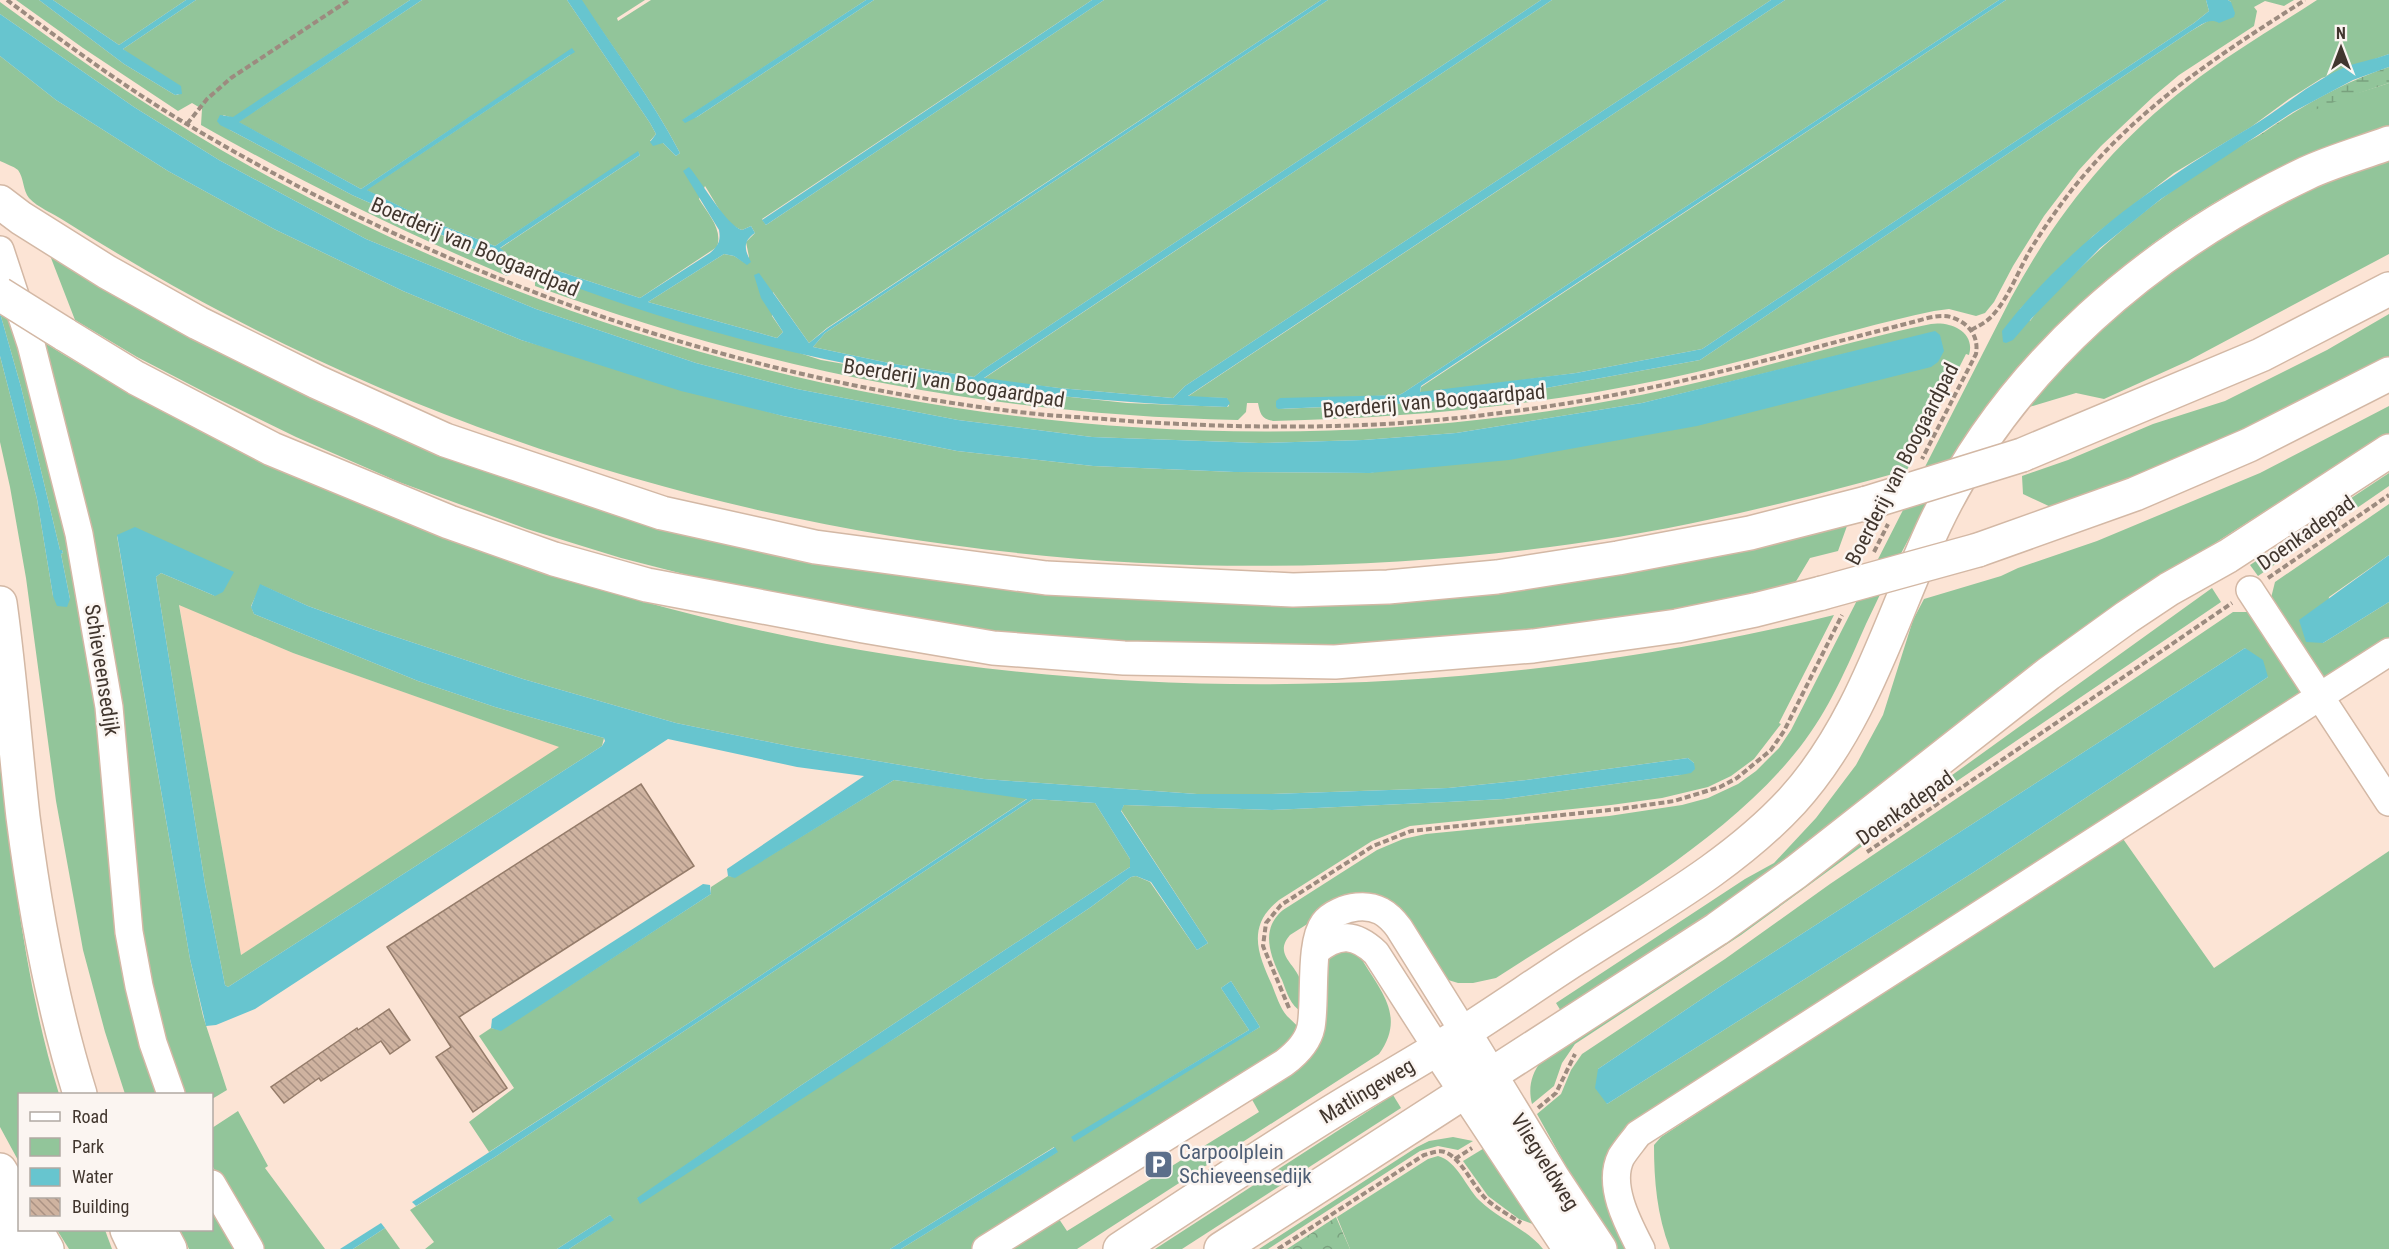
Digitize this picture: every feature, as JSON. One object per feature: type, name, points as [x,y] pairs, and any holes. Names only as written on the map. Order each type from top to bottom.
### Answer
[{"type":"main road","name":"Matlingeweg","points":[[1120,1249],[1317,1121],[1451,1040],[1731,855],[1790,802],[1838,740],[1854,710],[1938,518],[1974,455],[2027,383],[2114,295],[2168,253],[2248,203],[2311,171],[2389,143]]},
{"type":"main road","points":[[11,210],[108,272],[198,323],[317,382],[445,440],[662,513],[815,547],[1046,578],[1293,590],[1388,587],[1497,578],[1880,509],[2143,407],[2261,355],[2389,289]]},
{"type":"main road","points":[[0,294],[136,378],[272,449],[449,522],[554,559],[647,585],[864,626],[993,648],[1124,658],[1335,662],[1533,646],[1677,626],[1755,610],[1833,600],[2135,494],[2239,450],[2389,374]]},
{"type":"main road","points":[[1221,1249],[1664,964],[1770,891],[2048,674],[2127,617],[2228,556],[2389,451]]},
{"type":"main road","points":[[0,603],[38,919],[60,1030],[79,1093]]},
{"type":"main road","points":[[60,1030],[91,1093]]},
{"type":"main road","name":"Vliegveldweg","points":[[1451,1040],[1506,1128],[1570,1249]]},
{"type":"main road","name":"Vliegveldweg","points":[[1506,1128],[1553,1178],[1600,1249]]},
{"type":"main road","points":[[0,1170],[18,1200]]},
{"type":"main road","points":[[0,1207],[16,1249]]},
{"type":"main road","points":[[37,1231],[47,1249]]},
{"type":"main road","points":[[127,1231],[136,1249]]},
{"type":"main road","points":[[161,1231],[170,1249]]},
{"type":"street","name":"Schieveensedijk","points":[[0,250],[31,345],[79,534],[110,716],[131,940],[151,1033],[170,1093]]},
{"type":"street","points":[[2250,590],[2389,802]]},
{"type":"street","points":[[1641,1249],[1624,1216],[1617,1184],[1620,1159],[1638,1134],[2389,652]]},
{"type":"street","points":[[986,1249],[1284,1063],[1296,1053],[1311,1029],[1319,934],[1324,923],[1346,909],[1371,907],[1383,911],[1400,928],[1451,1040]]},
{"type":"street","points":[[1316,951],[1340,938],[1352,938],[1364,942],[1451,1040]]},
{"type":"street","points":[[213,1186],[250,1249]]},
{"type":"path","name":"Boerderij van Boogaardpad","points":[[7,0],[54,36],[187,124],[275,174],[346,210],[518,286],[658,333],[753,361],[849,383],[1036,414],[1202,426],[1322,427],[1404,422],[1538,407],[1626,393],[1938,316],[1951,317],[1971,330],[1978,344],[1976,354],[1919,464]]},
{"type":"path","points":[[187,124],[207,99],[231,78],[348,0]]},
{"type":"path","points":[[1971,330],[1989,320],[2000,307],[2019,269],[2049,220],[2105,150],[2158,100],[2184,80],[2305,0]]},
{"type":"path","name":"Doenkadepad","points":[[1866,853],[2389,495]]},
{"type":"path","name":"Boerderij van Boogaardpad","points":[[1871,556],[1880,509]]},
{"type":"path","points":[[1311,1029],[1288,1006],[1263,946],[1266,923],[1281,905],[1373,846],[1411,831],[1674,801],[1709,792],[1729,783],[1755,766],[1771,750],[1784,731],[1833,600]]},
{"type":"path","points":[[1455,1159],[1506,1128],[1556,1093],[1569,1063],[1579,1048]]},
{"type":"path","points":[[1278,1249],[1424,1155],[1445,1151],[1455,1159],[1472,1184],[1488,1201],[1524,1225]]},
{"type":"shaded area","points":[[179,604],[293,653],[560,747],[241,955]]},
{"type":"green space","points":[[16,0],[39,0],[124,64],[175,95],[179,95],[123,49],[196,0],[410,0],[233,118],[223,115],[230,130],[352,195],[504,263],[506,252],[499,249],[640,155],[638,152],[495,246],[424,218],[366,190],[570,55],[572,49],[361,189],[238,122],[422,0],[567,0],[650,123],[656,134],[650,141],[663,143],[676,156],[680,153],[658,113],[581,0],[645,0],[617,18],[618,21],[651,0],[866,0],[683,120],[697,117],[874,0],[1092,0],[762,219],[766,225],[1104,0],[1321,0],[827,328],[809,343],[773,292],[772,316],[783,332],[777,338],[648,302],[724,254],[734,256],[747,264],[749,257],[746,242],[755,233],[751,226],[742,230],[730,223],[705,186],[699,199],[716,228],[717,247],[640,298],[552,269],[547,271],[821,360],[984,388],[1127,403],[1227,407],[1229,406],[1227,398],[1187,397],[1785,0],[1999,0],[1403,393],[1350,397],[1279,409],[1420,403],[1535,390],[1700,360],[2191,31],[2214,20],[2231,2],[2228,0],[2294,0],[2284,6],[2265,1],[2254,7],[2257,11],[2254,26],[2179,75],[2101,146],[2079,170],[2044,216],[1994,302],[1985,313],[1976,316],[1949,309],[1934,311],[1670,378],[1571,396],[1472,409],[1373,417],[1273,421],[1262,415],[1258,403],[1247,403],[1246,412],[1238,420],[1057,409],[969,398],[881,383],[794,364],[707,342],[621,316],[535,286],[535,265],[528,262],[518,271],[507,276],[314,186],[201,125],[202,109],[192,103],[178,111]]},
{"type":"green space","points":[[53,0],[186,0],[119,45]]},
{"type":"green space","points":[[1328,0],[1541,0],[974,377],[889,363],[813,347],[825,333]]},
{"type":"green space","points":[[1552,0],[1771,0],[1185,386],[1173,398],[983,379]]},
{"type":"green space","points":[[2006,0],[2206,0],[2209,11],[1702,349],[1576,373],[1420,393],[1421,387]]},
{"type":"green space","points":[[2317,0],[2389,0],[2389,54],[2322,78],[2251,127],[2174,173],[2093,236],[2020,309],[2030,321],[2051,297],[2124,228],[2209,166],[2268,130],[2332,101],[2389,83],[2389,125],[2295,161],[2211,205],[2159,239],[2111,277],[2066,318],[2024,363],[1986,411],[1952,462],[1872,610],[1829,703],[1800,747],[1770,782],[1735,814],[1658,874],[1496,978],[1473,983],[1458,983],[1445,979],[1420,949],[1342,902],[1290,935],[1285,942],[1285,954],[1302,985],[1302,1012],[1295,1006],[1287,994],[1271,953],[1269,935],[1271,926],[1283,910],[1377,850],[1403,839],[1426,834],[1609,816],[1682,805],[1708,798],[1738,784],[1756,771],[1779,748],[1791,730],[2011,298],[2028,267],[2067,209],[2111,156],[2161,108],[2219,63]]},
{"type":"green space","points":[[0,2],[100,73],[203,139],[275,180],[419,250],[567,309],[720,357],[875,394],[1033,418],[1192,430],[1352,430],[1511,416],[1612,400],[1712,379],[1938,323],[1953,326],[1965,334],[1969,340],[1969,355],[1966,354],[1907,470],[1741,513],[1615,537],[1572,544],[1400,561],[1227,566],[1055,557],[883,535],[713,499],[547,451],[385,390],[208,305],[124,258],[29,198],[18,170],[0,161],[0,56],[56,100],[168,171],[274,229],[403,291],[521,340],[783,416],[957,451],[1093,466],[1234,472],[1370,473],[1941,340],[1935,332],[1642,403],[1456,433],[1363,440],[1259,443],[1092,437],[958,420],[797,389],[696,363],[536,309],[366,239],[219,160],[134,107],[0,14]]},
{"type":"green space","points":[[2389,67],[2389,83],[2322,107],[2257,137],[2320,97]]},
{"type":"green space","points":[[2389,155],[2389,254],[2188,361],[2104,399],[2076,393],[2026,408],[2071,354],[2154,278],[2286,197]]},
{"type":"green space","points":[[51,258],[55,258],[206,345],[858,568],[901,575],[1075,595],[1206,602],[1722,554],[1847,526],[1838,551],[1810,558],[1795,583],[1775,592],[1678,612],[1427,644],[1226,649],[983,632],[746,590],[621,558],[527,529],[399,482],[296,437],[212,396],[137,357],[75,320]]},
{"type":"green space","points":[[0,288],[23,355],[59,487],[161,1093],[125,1093],[105,1032],[83,950],[56,801],[26,578],[0,442],[0,356],[37,499],[53,596],[70,599],[61,554],[63,553],[60,550],[21,387],[0,313]]},
{"type":"green space","points":[[2389,314],[2389,356],[2307,399],[2182,457],[2053,508],[2023,494],[2022,476],[2068,460],[2153,424],[2225,401],[2327,350]]},
{"type":"green space","points":[[37,338],[113,383],[217,437],[432,532],[626,597],[824,643],[1024,672],[1227,684],[1430,678],[1633,655],[1834,615],[1779,723],[1781,724],[1754,759],[1731,776],[1708,787],[1662,798],[1410,826],[1372,841],[1279,900],[1262,920],[1258,941],[1259,951],[1280,1005],[1300,1029],[1293,1042],[973,1249],[901,1249],[1057,1152],[1054,1147],[890,1249],[569,1249],[613,1220],[610,1215],[557,1249],[425,1249],[434,1242],[410,1210],[495,1157],[1033,799],[1095,803],[1130,859],[1130,867],[800,1086],[637,1199],[903,1033],[1091,907],[1131,877],[1136,876],[1150,882],[1197,950],[1208,943],[1121,810],[1124,805],[1272,810],[1504,799],[1680,775],[1694,763],[1688,758],[1448,788],[1271,794],[1197,794],[984,779],[794,747],[676,723],[523,679],[375,630],[308,606],[261,585],[251,606],[254,614],[418,681],[495,707],[604,738],[602,746],[228,987],[225,985],[205,884],[156,577],[161,573],[215,596],[117,536],[190,959],[203,1016],[227,1090],[213,1098],[213,1093],[181,1093],[149,987]],"holes":[[[179,605],[293,653],[559,747],[241,955]],[[1231,981],[1260,1027],[1071,1138],[1249,1030],[1221,988]]]},
{"type":"green space","points":[[2389,406],[2389,444],[2279,502],[2070,641],[1948,732],[1778,870],[1564,1016],[1556,1003],[1745,879],[1774,863],[1816,818],[1856,765],[1883,715],[1913,620],[1924,599],[2001,576],[2097,541],[2260,473]]},
{"type":"green space","points":[[2389,473],[2389,486],[2258,576],[2250,565]]},
{"type":"green space","points":[[2389,504],[2389,555],[2329,597],[2323,643],[2389,602],[2389,640],[2323,683],[2271,598],[2275,582]]},
{"type":"green space","points":[[2212,588],[2221,602],[1876,836],[1741,935],[1575,1044],[1562,1063],[1554,1086],[1532,1104],[1531,1082],[1541,1061],[1873,832]]},
{"type":"green space","points":[[2233,612],[2254,612],[2302,692],[1623,1140],[1629,1249],[1612,1249],[1537,1114],[1561,1094],[1571,1070],[1582,1054],[1725,959],[1830,884]],"holes":[[[2245,648],[2268,677],[1974,872],[1607,1104],[1598,1069],[1718,988]]]},
{"type":"green space","points":[[0,765],[22,931],[38,1013],[59,1093],[18,1093],[18,1160],[0,1127]]},
{"type":"green space","points":[[894,780],[1028,798],[695,1019],[489,1152],[469,1122],[514,1088],[479,1036],[491,1028],[501,1030],[711,894],[711,887],[728,876],[735,877]]},
{"type":"green space","points":[[2121,836],[2214,968],[2389,851],[2389,1249],[1670,1249],[1659,1211],[1656,1185],[1654,1145],[1661,1137]]},
{"type":"green space","points":[[1343,949],[1361,958],[1388,1004],[1390,1028],[1387,1040],[1379,1054],[1077,1249],[1005,1249],[1057,1216],[1067,1231],[1259,1112],[1250,1096],[1294,1068],[1329,957]]},
{"type":"green space","points":[[1393,1095],[1401,1108],[1182,1249],[1155,1249]]},
{"type":"green space","points":[[238,1111],[268,1166],[265,1168],[325,1249],[260,1249],[236,1211],[213,1167],[213,1127]]},
{"type":"green space","points":[[1453,1137],[1473,1141],[1458,1150],[1438,1146],[1420,1151],[1268,1249],[1259,1249],[1417,1147],[1429,1141]]},
{"type":"green space","points":[[1486,1147],[1554,1232],[1519,1219],[1488,1196],[1463,1161]]},
{"type":"green space","points":[[1438,1156],[1451,1163],[1479,1200],[1528,1235],[1543,1249],[1350,1249],[1337,1217],[1428,1159]]},
{"type":"green space","points":[[213,1207],[239,1249],[189,1249],[180,1231],[213,1231]]},
{"type":"green space","points":[[1336,1217],[1350,1249],[1287,1249]]},
{"type":"green space","points":[[385,1228],[400,1249],[353,1249]]},
{"type":"green space","points":[[58,1231],[105,1231],[112,1249],[69,1249]]},
{"type":"water","points":[[39,0],[53,0],[119,45],[186,0],[196,0],[123,49],[181,86],[182,94],[175,95],[124,64]]},
{"type":"water","points":[[410,0],[422,0],[239,122],[361,189],[572,48],[575,52],[367,190],[424,218],[495,246],[638,151],[640,155],[500,248],[508,255],[509,260],[505,263],[352,195],[220,125],[217,121],[220,115],[233,117]]},
{"type":"water","points":[[567,0],[582,0],[658,113],[680,153],[676,156],[663,143],[653,146],[650,142],[656,134],[650,123]]},
{"type":"water","points":[[866,0],[874,0],[697,117],[685,123],[682,120]]},
{"type":"water","points":[[1092,0],[1104,0],[766,225],[762,220]]},
{"type":"water","points":[[1321,0],[1328,0],[825,333],[813,347],[889,363],[974,377],[1541,0],[1552,0],[984,378],[1059,388],[1173,398],[1185,386],[1771,0],[1785,0],[1188,396],[1227,398],[1230,403],[1227,407],[1140,403],[1053,395],[882,370],[797,353],[713,332],[630,306],[548,277],[546,274],[549,269],[552,269],[640,298],[710,253],[718,243],[719,230],[683,171],[689,167],[729,220],[742,230],[751,226],[755,233],[748,239],[746,246],[751,262],[747,265],[734,256],[724,254],[648,302],[777,338],[783,332],[761,298],[754,275],[759,273],[809,343],[828,328]]},
{"type":"water","points":[[1999,0],[2006,0],[1421,386],[1420,392],[1576,373],[1702,349],[2194,23],[2209,11],[2206,0],[2228,0],[2235,13],[2234,17],[2219,23],[2208,22],[2191,31],[1700,360],[1535,390],[1420,403],[1278,409],[1276,407],[1276,401],[1280,398],[1399,395],[1403,393]]},
{"type":"water","points":[[0,14],[134,107],[219,160],[366,239],[536,309],[696,363],[797,389],[958,420],[1092,437],[1259,443],[1363,440],[1456,433],[1642,403],[1935,331],[1940,335],[1944,351],[1938,362],[1931,367],[1697,426],[1509,460],[1370,473],[1234,472],[1093,466],[957,451],[783,416],[681,391],[521,340],[403,291],[274,229],[168,171],[56,100],[0,56]]},
{"type":"water","points":[[2389,54],[2389,67],[2353,80],[2293,112],[2161,199],[2100,248],[2013,340],[2003,342],[2002,331],[2056,270],[2116,217],[2148,193],[2329,75]]},
{"type":"water","points":[[0,313],[21,387],[60,550],[63,553],[61,554],[70,599],[67,607],[57,606],[53,596],[37,499],[0,356]]},
{"type":"water","points":[[135,527],[234,572],[223,592],[215,596],[161,573],[156,577],[205,884],[225,985],[228,987],[602,746],[605,741],[604,738],[495,707],[418,681],[254,614],[251,607],[260,584],[308,606],[375,630],[523,679],[676,723],[794,747],[984,779],[1197,794],[1271,794],[1448,788],[1688,758],[1694,763],[1695,769],[1691,773],[1680,775],[1504,799],[1272,810],[1124,805],[1121,811],[1208,943],[1197,950],[1151,882],[1136,876],[1131,877],[1091,907],[903,1033],[640,1204],[637,1198],[800,1086],[1130,867],[1130,859],[1095,803],[1033,799],[495,1157],[416,1206],[412,1202],[695,1019],[1027,799],[894,780],[735,878],[728,876],[727,869],[864,776],[797,767],[668,739],[255,1009],[216,1025],[206,1026],[190,959],[117,535]]},
{"type":"water","points":[[2389,555],[2389,602],[2323,643],[2306,642],[2299,620]]},
{"type":"water","points":[[2245,648],[2263,660],[2268,677],[1974,872],[1607,1104],[1595,1088],[1598,1069],[1718,988]]},
{"type":"water","points":[[703,884],[710,885],[711,894],[501,1031],[491,1028],[492,1019]]},
{"type":"water","points":[[1231,981],[1260,1027],[1074,1142],[1071,1137],[1249,1030],[1221,988]]},
{"type":"water","points":[[1055,1147],[1058,1152],[901,1249],[890,1249]]},
{"type":"water","points":[[610,1215],[614,1220],[569,1249],[557,1249]]},
{"type":"water","points":[[381,1223],[385,1228],[353,1249],[340,1249]]},
{"type":"building","points":[[641,784],[694,866],[459,1017],[507,1088],[473,1112],[436,1057],[451,1047],[387,947]]},
{"type":"building","points":[[389,1009],[410,1040],[390,1054],[381,1041],[321,1081],[319,1078],[284,1103],[271,1087],[357,1028],[358,1030]]},
{"type":"place","name":"Carpoolplein Schieveensedijk","points":[[1158,1164]]}]
